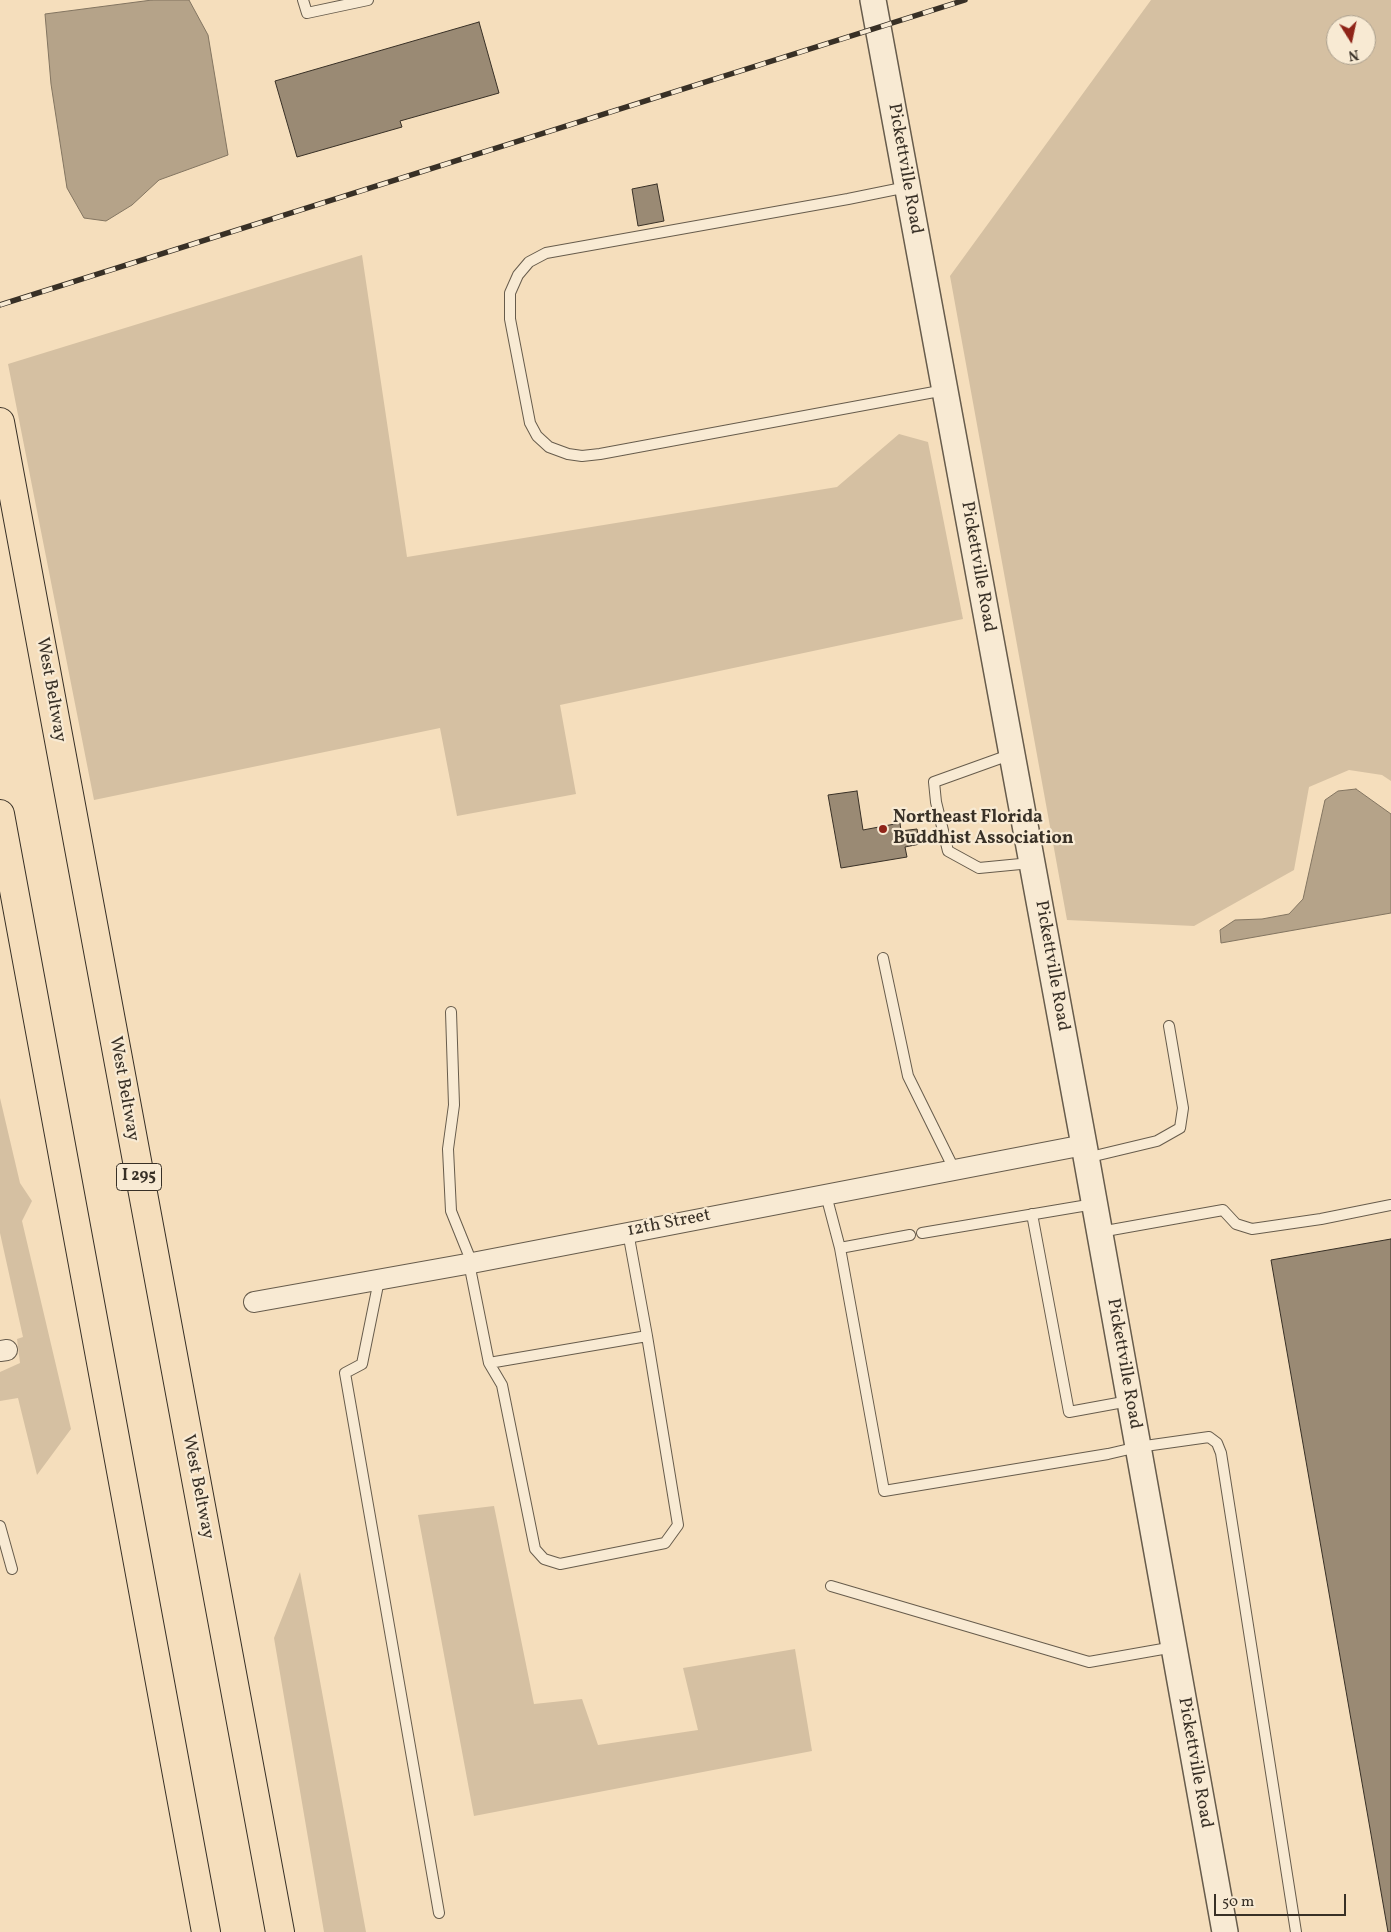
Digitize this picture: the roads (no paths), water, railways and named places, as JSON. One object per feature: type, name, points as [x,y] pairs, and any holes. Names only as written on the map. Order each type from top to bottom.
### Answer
[{"type":"highway","name":"West Beltway","points":[[0,422],[280,1932]]},
{"type":"highway","points":[[0,814],[206,1932]]},
{"type":"street","name":"Pickettville Road","points":[[873,0],[1095,1204],[1224,1932]]},
{"type":"street","name":"12th Street","points":[[254,1302],[471,1263],[955,1171],[1085,1151]]},
{"type":"lane","points":[[303,0],[307,13],[368,0]]},
{"type":"lane","points":[[907,187],[848,200],[546,253],[529,262],[518,275],[510,293],[510,319],[530,423],[537,436],[549,447],[568,454],[582,456],[600,454],[945,390]]},
{"type":"lane","points":[[1012,754],[934,782],[936,802],[948,852],[979,868],[1032,863]]},
{"type":"lane","points":[[883,958],[908,1076],[955,1171]]},
{"type":"lane","points":[[451,1012],[454,1105],[448,1149],[451,1211],[471,1263],[489,1363],[502,1385],[535,1549],[544,1559],[560,1564],[664,1543],[678,1525],[628,1232]]},
{"type":"lane","points":[[1085,1151],[1157,1141],[1180,1128],[1183,1108],[1169,1026]]},
{"type":"lane","points":[[826,1195],[840,1248],[884,1491],[1108,1454],[1138,1447],[1209,1437],[1217,1444],[1221,1454],[1296,1932]]},
{"type":"lane","points":[[922,1233],[1095,1204]]},
{"type":"lane","points":[[1100,1232],[1223,1210],[1236,1224],[1252,1229],[1321,1219],[1391,1205]]},
{"type":"lane","points":[[1032,1214],[1069,1412],[1130,1401]]},
{"type":"lane","points":[[840,1248],[910,1235]]},
{"type":"lane","points":[[379,1280],[362,1364],[345,1373],[439,1913]]},
{"type":"lane","points":[[489,1363],[647,1336]]},
{"type":"lane","points":[[0,1526],[12,1569]]},
{"type":"lane","points":[[831,1586],[1089,1662],[1174,1647]]},
{"type":"railway","points":[[0,305],[965,0]]},
{"type":"place","name":"Northeast Florida Buddhist Association","points":[[883,829]]}]
